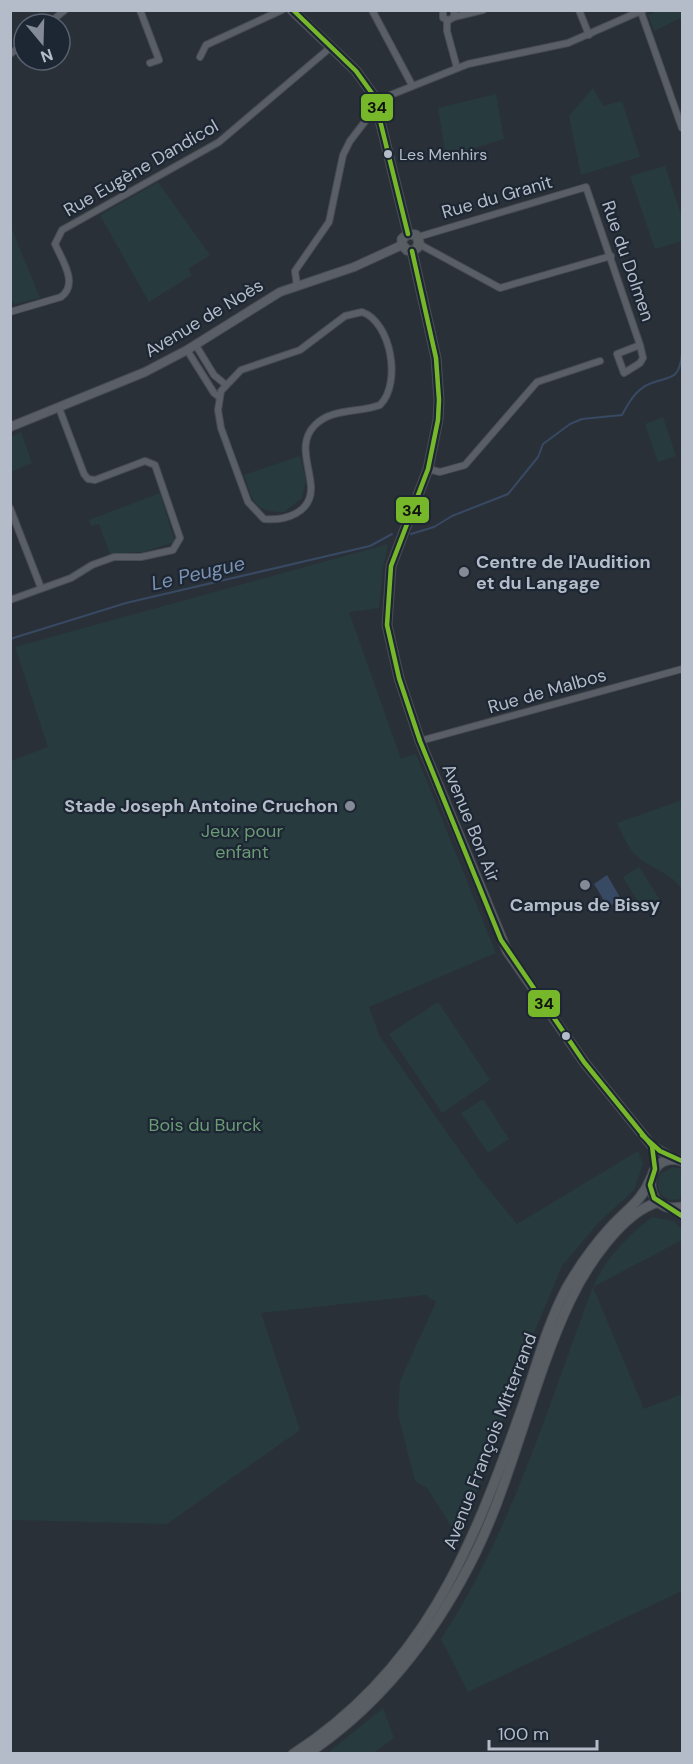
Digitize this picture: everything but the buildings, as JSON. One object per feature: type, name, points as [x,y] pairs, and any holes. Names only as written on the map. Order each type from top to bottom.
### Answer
[{"type":"main road","name":"Avenue Bon Air","points":[[292,10],[361,77],[378,105],[414,242],[434,349],[439,385],[438,420],[428,469],[391,566],[387,625],[399,678],[420,741],[507,951],[584,1062],[652,1146],[678,1160]]},
{"type":"main road","points":[[402,245],[402,239],[414,242]]},
{"type":"main road","points":[[652,1146],[655,1169]]},
{"type":"main road","points":[[655,1169],[662,1162],[678,1160]]},
{"type":"main road","name":"Avenue François Mitterrand","points":[[293,1754],[327,1730],[376,1686],[429,1620],[473,1539],[566,1290],[602,1236],[644,1196],[655,1169]]},
{"type":"main road","points":[[651,1178],[651,1191],[659,1203],[682,1215]]},
{"type":"main road","name":"Avenue François Mitterrand","points":[[307,1754],[382,1691],[436,1625],[474,1557],[562,1320],[583,1275],[634,1215],[648,1206],[659,1203]]},
{"type":"main road","points":[[671,1208],[682,1207]]},
{"type":"street","points":[[140,10],[159,60],[150,63]]},
{"type":"street","points":[[200,57],[206,45],[282,10]]},
{"type":"street","points":[[443,10],[442,16],[447,20]]},
{"type":"street","points":[[457,68],[447,31],[447,20],[454,14],[483,10]]},
{"type":"street","points":[[579,10],[588,35]]},
{"type":"street","points":[[374,11],[412,85]]},
{"type":"street","points":[[297,286],[295,271],[324,232],[333,211],[344,154],[367,116],[383,98],[412,85],[457,68],[568,43],[642,11],[682,128]]},
{"type":"street","name":"Rue Eugène Dandicol","points":[[10,312],[61,297],[67,293],[70,282],[55,244],[62,230],[219,142],[332,47]]},
{"type":"street","name":"Rue du Granit","points":[[414,242],[586,187]]},
{"type":"street","name":"Rue du Dolmen","points":[[586,187],[640,345]]},
{"type":"street","points":[[414,242],[500,288],[611,256]]},
{"type":"street","name":"Avenue de Noès","points":[[10,428],[145,372],[187,350],[264,300],[354,267],[402,245]]},
{"type":"street","points":[[362,312],[374,318],[378,325],[393,375],[390,392],[380,405],[329,415],[314,425],[308,434],[304,454],[311,488],[308,500],[296,515],[287,519],[264,519],[248,502],[221,428],[219,396],[225,385],[241,370],[300,350],[345,316],[362,312]]},
{"type":"street","points":[[195,344],[214,375],[225,385]]},
{"type":"street","points":[[640,345],[643,358],[634,368],[624,373],[617,354],[640,345]]},
{"type":"street","points":[[187,350],[214,393],[219,396]]},
{"type":"street","points":[[428,469],[440,472],[465,465],[537,382],[600,361]]},
{"type":"street","points":[[10,600],[114,557],[141,557],[173,550],[180,538],[155,465],[145,461],[95,480],[88,479],[58,408]]},
{"type":"street","points":[[10,508],[41,588]]},
{"type":"street","name":"Rue de Malbos","points":[[420,741],[682,669]]},
{"type":"green space","points":[[657,11],[682,11],[682,17],[654,31],[648,15]]},
{"type":"green space","points":[[593,88],[603,106],[622,101],[640,157],[581,175],[569,116]]},
{"type":"green space","points":[[496,94],[504,139],[446,157],[438,108]]},
{"type":"green space","points":[[665,166],[682,218],[682,241],[655,249],[630,176]]},
{"type":"green space","points":[[158,182],[210,255],[188,269],[192,275],[149,302],[100,215]]},
{"type":"green space","points":[[11,227],[40,298],[14,304],[10,295]]},
{"type":"green space","points":[[663,417],[676,456],[658,462],[645,424]]},
{"type":"green space","points":[[21,432],[32,463],[11,472],[11,437]]},
{"type":"green space","points":[[300,456],[306,480],[302,498],[284,512],[274,512],[260,507],[252,498],[244,475]]},
{"type":"green space","points":[[160,493],[175,542],[142,552],[110,554],[99,524],[91,526],[89,520]]},
{"type":"green space","name":"Bois du Burck","points":[[388,544],[379,608],[349,612],[401,759],[416,754],[496,953],[369,1007],[380,1037],[477,1175],[517,1224],[638,1151],[643,1164],[634,1190],[599,1222],[562,1266],[529,1345],[460,1540],[427,1488],[415,1481],[398,1414],[400,1381],[436,1302],[425,1295],[261,1313],[300,1430],[167,1524],[11,1520],[11,761],[48,747],[15,647]]},
{"type":"green space","points":[[682,800],[682,889],[667,875],[636,856],[617,823]]},
{"type":"green space","points":[[639,867],[660,900],[643,911],[623,877]]},
{"type":"green space","points":[[438,1002],[490,1080],[442,1113],[389,1034]]},
{"type":"green space","points":[[483,1099],[509,1139],[488,1153],[461,1113]]},
{"type":"green space","points":[[673,1167],[682,1169],[682,1198],[676,1200],[662,1195],[658,1186],[660,1174]]},
{"type":"green space","points":[[652,1217],[674,1221],[682,1230],[682,1240],[593,1287],[618,1248]]},
{"type":"green space","points":[[593,1287],[644,1409],[682,1394],[682,1591],[468,1692],[441,1639],[466,1598],[508,1512],[544,1422]]},
{"type":"green space","points":[[383,1708],[394,1738],[373,1753],[328,1753]]},
{"type":"water","points":[[607,875],[621,899],[608,907],[594,884]]},
{"type":"waterway","name":"Le Peugue","points":[[411,534],[434,527],[452,516],[508,494],[538,457],[543,444],[570,424],[582,419],[622,415],[639,391],[675,374],[682,354]]},
{"type":"waterway","name":"Le Peugue","points":[[10,639],[126,603],[370,546],[392,534]]},
{"type":"transit line","name":"34","points":[[293,10],[356,71],[374,96],[408,234]]},
{"type":"transit line","name":"34","points":[[412,251],[436,358],[439,400],[438,420],[428,469],[391,566],[387,625],[399,678],[420,741],[501,940],[584,1062],[652,1146],[655,1169],[650,1185],[654,1198],[682,1216]]},
{"type":"transit line","name":"34","points":[[642,1135],[660,1151],[682,1161]]},
{"type":"place","name":"Les Menhirs","points":[[388,154]]},
{"type":"place","name":"Centre de l'Audition et du Langage","points":[[464,572]]},
{"type":"place","name":"Stade Joseph Antoine Cruchon","points":[[350,806]]},
{"type":"place","name":"Campus de Bissy","points":[[585,885]]},
{"type":"park label","name":"Jeux pour enfant","points":[[242,841]]}]
